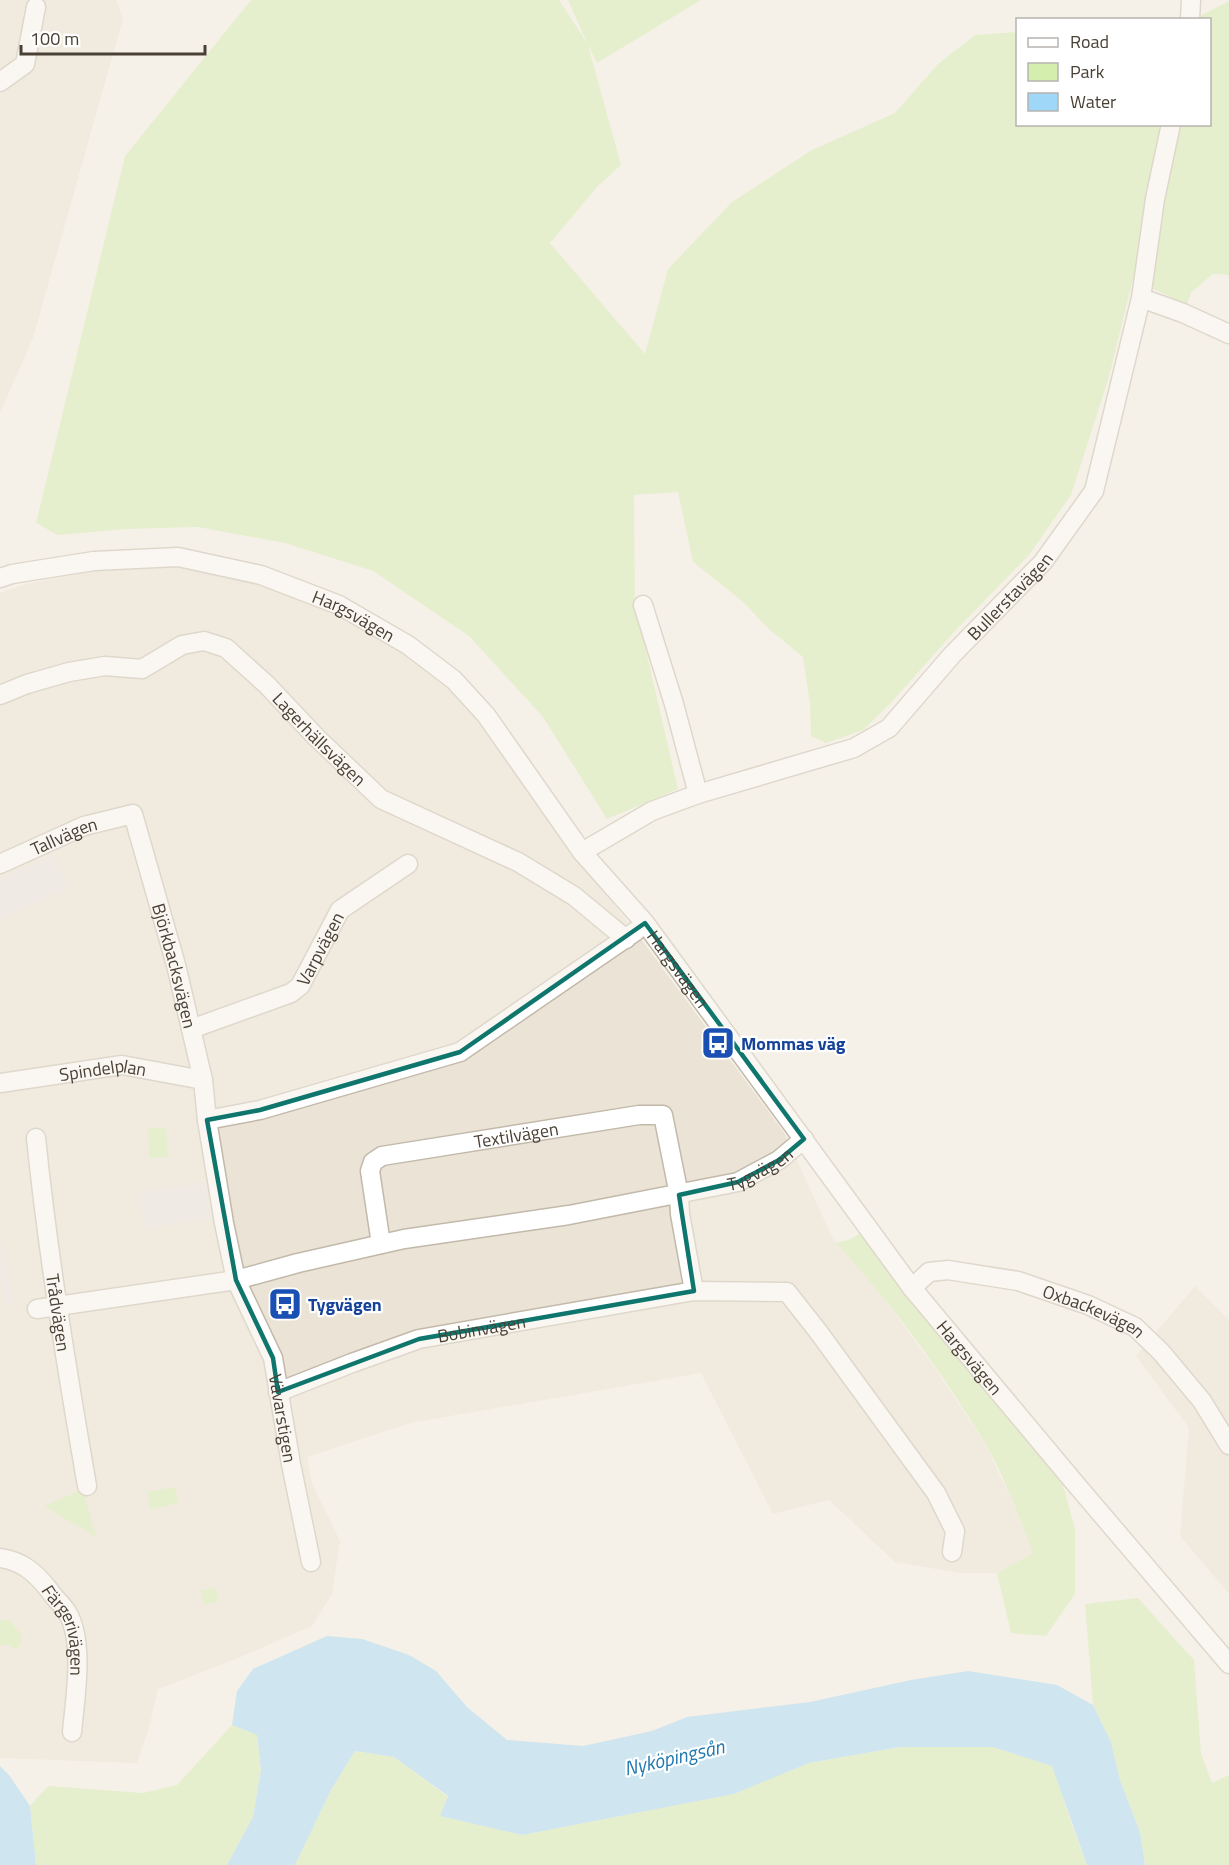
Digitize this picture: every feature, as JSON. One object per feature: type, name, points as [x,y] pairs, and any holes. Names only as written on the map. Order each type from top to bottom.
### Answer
[{"type":"street","points":[[1190,18],[1191,0]]},
{"type":"street","points":[[0,82],[25,64],[36,7]]},
{"type":"street","name":"Bullerstavägen","points":[[582,852],[652,811],[698,794],[854,748],[889,728],[952,655],[1042,562],[1094,491],[1140,298],[1155,199],[1171,126]]},
{"type":"street","points":[[1140,298],[1183,313],[1229,334]]},
{"type":"street","name":"Hargsvägen","points":[[0,578],[12,574],[94,561],[178,557],[261,575],[339,605],[408,645],[454,680],[486,715],[582,852],[645,923],[912,1288],[1229,1664]]},
{"type":"street","points":[[643,605],[674,704],[698,794]]},
{"type":"street","name":"Lagerhällsvägen","points":[[0,695],[27,684],[69,672],[105,666],[142,669],[182,645],[204,641],[226,648],[267,685],[316,737],[381,799],[518,862],[574,896],[626,939]]},
{"type":"street","name":"Tallvägen","points":[[0,864],[84,826],[133,814]]},
{"type":"street","name":"Björkbacksvägen","points":[[133,814],[176,965],[203,1080],[207,1120]]},
{"type":"street","name":"Varpvägen","points":[[191,1029],[291,993],[300,986],[340,910],[408,864]]},
{"type":"street","points":[[236,1280],[207,1120],[260,1110],[460,1052],[626,939],[645,923]]},
{"type":"street","name":"Spindelplan","points":[[0,1083],[122,1065],[203,1080]]},
{"type":"street","name":"Textilvägen","points":[[381,1244],[370,1171],[373,1162],[382,1156],[639,1114],[663,1115],[679,1195]]},
{"type":"street","name":"Trådvägen","points":[[36,1138],[48,1248],[65,1364],[87,1486]]},
{"type":"street","name":"Tygvägen","points":[[37,1309],[236,1280],[298,1263],[404,1239],[569,1215],[738,1182],[779,1160],[804,1139]]},
{"type":"street","points":[[679,1195],[680,1214],[694,1291]]},
{"type":"street","name":"Oxbackevägen","points":[[912,1288],[929,1272],[948,1270],[1018,1281],[1088,1305],[1135,1327],[1161,1352],[1202,1401],[1229,1445]]},
{"type":"street","name":"Vävarstigen","points":[[236,1280],[273,1358],[310,1562]]},
{"type":"street","name":"Bobinvägen","points":[[278,1392],[419,1339],[694,1291],[787,1292],[936,1493],[955,1531],[952,1552]]},
{"type":"street","name":"Färgerivägen","points":[[0,1558],[14,1560],[38,1576],[68,1613],[74,1632],[78,1666],[72,1732]]},
{"type":"highlighted area","points":[[645,923],[804,1139],[779,1160],[738,1182],[679,1195],[694,1291],[419,1339],[278,1392],[273,1358],[236,1280],[207,1120],[260,1110],[460,1052]]},
{"type":"shaded area","points":[[0,0],[116,0],[123,19],[33,338],[0,413]]},
{"type":"shaded area","points":[[167,564],[257,580],[334,608],[397,645],[456,691],[496,741],[540,809],[644,943],[785,1134],[833,1239],[872,1282],[935,1368],[984,1442],[1011,1498],[1033,1553],[997,1573],[960,1573],[895,1562],[829,1500],[773,1514],[701,1373],[410,1423],[307,1457],[312,1483],[340,1541],[332,1594],[312,1626],[241,1657],[158,1689],[149,1728],[137,1763],[0,1758],[0,593],[19,586],[96,569]]},
{"type":"shaded area","points":[[55,855],[70,889],[0,919],[0,878]]},
{"type":"shaded area","points":[[205,1182],[211,1218],[144,1229],[138,1192]]},
{"type":"shaded area","points":[[0,1235],[14,1303],[6,1305],[0,1277]]},
{"type":"shaded area","points":[[1195,1286],[1229,1320],[1229,1594],[1180,1536],[1189,1428],[1136,1356]]},
{"type":"green space","points":[[251,0],[559,0],[587,43],[568,0],[701,0],[597,63],[588,45],[621,165],[598,186],[550,243],[645,354],[668,269],[732,202],[812,150],[895,113],[938,64],[975,35],[1016,32],[1016,126],[1211,126],[1211,18],[1196,18],[1229,1],[1229,275],[1213,274],[1191,293],[1187,305],[1133,279],[1109,377],[1071,495],[1029,555],[863,730],[826,743],[811,736],[810,704],[803,657],[769,629],[742,601],[693,562],[678,492],[634,495],[635,603],[678,789],[607,819],[543,717],[469,636],[373,571],[285,543],[198,527],[126,529],[58,535],[36,523],[125,156]]},
{"type":"green space","points":[[166,1127],[168,1157],[149,1158],[148,1128]]},
{"type":"green space","points":[[862,1232],[1063,1485],[1075,1529],[1075,1594],[1046,1636],[1011,1633],[997,1573],[1033,1553],[998,1467],[967,1414],[896,1313],[836,1243],[851,1239]]},
{"type":"green space","points":[[175,1487],[179,1503],[150,1509],[147,1492]]},
{"type":"green space","points":[[83,1489],[96,1537],[44,1506]]},
{"type":"green space","points":[[215,1587],[219,1601],[204,1605],[200,1591]]},
{"type":"green space","points":[[1138,1598],[1194,1660],[1201,1753],[1212,1783],[1229,1775],[1229,1865],[1145,1865],[1140,1832],[1120,1780],[1111,1742],[1093,1705],[1085,1604]]},
{"type":"green space","points":[[0,1620],[9,1620],[20,1633],[22,1642],[19,1644],[19,1649],[11,1648],[11,1645],[0,1645]]},
{"type":"green space","points":[[232,1725],[257,1735],[261,1770],[253,1817],[227,1865],[36,1865],[30,1806],[48,1786],[143,1793],[177,1785]]},
{"type":"green space","points":[[900,1747],[993,1747],[1053,1766],[1087,1865],[295,1865],[331,1790],[355,1751],[394,1757],[448,1797],[440,1816],[522,1835],[733,1794],[809,1763]]},
{"type":"water","name":"Nyköpingsån","points":[[327,1636],[362,1639],[409,1655],[436,1671],[467,1707],[507,1740],[583,1746],[652,1731],[687,1717],[810,1702],[911,1680],[968,1671],[1057,1685],[1093,1705],[1111,1742],[1120,1780],[1140,1832],[1145,1865],[1087,1865],[1052,1766],[993,1747],[900,1747],[809,1763],[734,1794],[522,1835],[440,1816],[448,1796],[394,1757],[355,1751],[331,1790],[295,1865],[227,1865],[253,1817],[261,1770],[257,1735],[232,1725],[237,1691],[253,1669]]},
{"type":"water","points":[[0,1766],[30,1806],[36,1865],[0,1865]]},
{"type":"place","name":"Mommas väg","points":[[718,1043]]},
{"type":"place","name":"Tygvägen","points":[[285,1304]]}]
